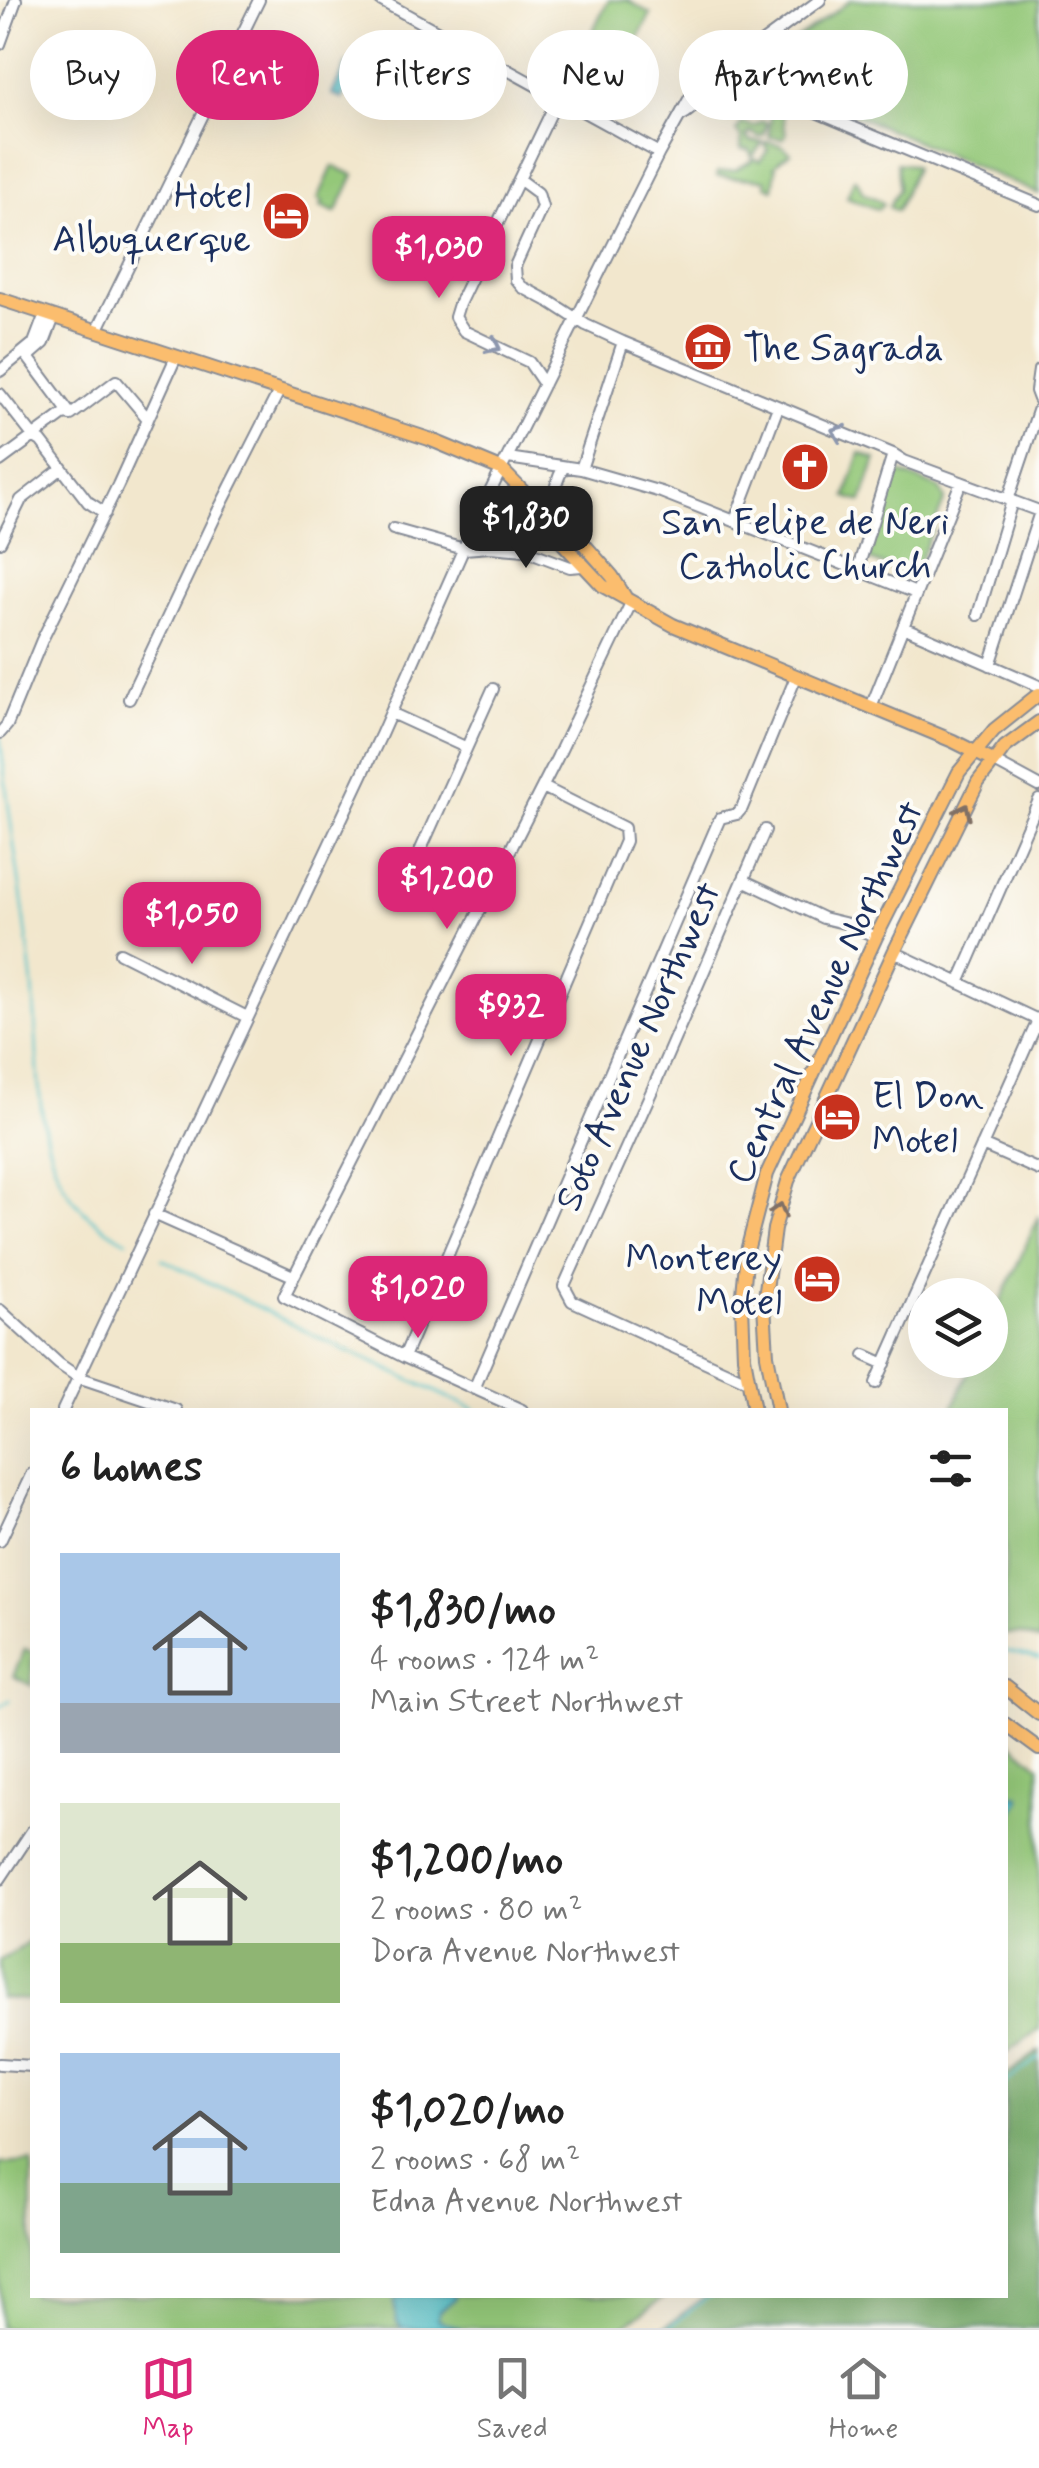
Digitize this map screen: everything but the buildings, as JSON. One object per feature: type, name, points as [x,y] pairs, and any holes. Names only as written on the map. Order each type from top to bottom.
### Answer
[{"type":"main road","points":[[0,299],[504,463],[551,520],[557,537],[603,586],[673,625],[993,761]]},
{"type":"main road","points":[[551,520],[568,526],[629,601]]},
{"type":"main road","name":"Central Avenue Northwest","points":[[754,1408],[742,1332],[744,1275],[746,1251],[767,1174],[876,937],[959,772],[994,730],[1039,694]]},
{"type":"main road","points":[[778,1408],[765,1329],[767,1267],[788,1181],[978,782],[1005,747],[1039,722]]},
{"type":"main road","points":[[1008,1689],[1039,1714]]},
{"type":"main road","points":[[1008,1726],[1039,1749]]},
{"type":"street","points":[[0,44],[16,0]]},
{"type":"street","points":[[98,330],[259,0]]},
{"type":"street","points":[[380,0],[527,81]]},
{"type":"street","points":[[779,30],[820,0]]},
{"type":"street","points":[[63,1408],[391,713],[504,463],[679,119]]},
{"type":"street","points":[[544,384],[529,362],[464,331],[454,317],[547,120]]},
{"type":"street","points":[[598,120],[659,153]]},
{"type":"street","points":[[833,120],[1039,205]]},
{"type":"street","points":[[518,180],[538,194],[542,207],[515,266],[516,280],[522,287],[624,342],[904,461],[1039,513],[990,665]]},
{"type":"street","points":[[0,371],[44,342],[49,315]]},
{"type":"street","points":[[581,469],[624,342]]},
{"type":"street","points":[[26,355],[71,415]]},
{"type":"street","points":[[4,729],[176,356]]},
{"type":"street","points":[[1038,394],[1039,370]]},
{"type":"street","points":[[0,462],[116,381],[148,419]]},
{"type":"street","points":[[128,699],[279,391]]},
{"type":"street","points":[[0,394],[88,502],[105,513]]},
{"type":"street","points":[[735,520],[778,407]]},
{"type":"street","points":[[978,615],[1039,408]]},
{"type":"street","points":[[858,568],[893,454]]},
{"type":"street","points":[[504,463],[581,469],[662,492],[916,594]]},
{"type":"street","points":[[0,542],[22,500],[62,468]]},
{"type":"street","points":[[563,468],[554,485],[554,499],[568,526]]},
{"type":"street","points":[[872,707],[961,482]]},
{"type":"street","points":[[394,529],[464,550],[524,550],[570,567],[582,566]]},
{"type":"street","points":[[519,1408],[284,1296],[543,787],[629,601]]},
{"type":"street","points":[[903,627],[1039,686]]},
{"type":"street","points":[[474,1389],[720,818],[742,808],[796,677]]},
{"type":"street","points":[[398,892],[493,689]]},
{"type":"street","points":[[391,713],[465,747]]},
{"type":"street","points":[[993,761],[1039,786]]},
{"type":"street","points":[[404,1356],[625,841],[624,828],[543,787]]},
{"type":"street","points":[[959,983],[1039,800]]},
{"type":"street","name":"Soto Avenue Northwest","points":[[747,1380],[572,1301],[564,1286],[764,830]]},
{"type":"street","points":[[743,880],[823,918],[876,937]]},
{"type":"street","points":[[876,1383],[1038,1019],[894,952]]},
{"type":"street","points":[[120,953],[246,1018]]},
{"type":"street","points":[[982,1145],[1039,1170]]},
{"type":"street","points":[[154,1214],[293,1276]]},
{"type":"street","points":[[0,1310],[78,1377],[170,1408]]},
{"type":"street","points":[[865,1355],[885,1364]]},
{"type":"street","points":[[0,1541],[30,1477]]},
{"type":"street","points":[[0,1879],[30,1834]]},
{"type":"street","points":[[0,2064],[30,2066]]},
{"type":"green space","points":[[609,0],[627,0],[651,14],[642,30],[593,30]]},
{"type":"green space","points":[[851,0],[1039,0],[1039,194],[867,120],[908,120],[908,30],[810,30]]},
{"type":"green space","points":[[770,120],[784,120],[783,139],[769,134]]},
{"type":"green space","points":[[742,123],[754,126],[767,123],[764,135],[759,137],[751,132],[746,137],[763,142],[752,157],[749,150],[741,149],[741,137],[736,131]]},
{"type":"green space","points":[[767,142],[781,145],[791,153],[774,167],[773,189],[766,186],[766,180],[717,176],[717,172],[735,170],[755,159],[760,161],[768,150]]},
{"type":"green space","points":[[897,163],[915,168],[897,211],[889,207],[899,188]]},
{"type":"green space","points":[[333,166],[354,175],[336,213],[321,206],[324,202],[318,199]]},
{"type":"green space","points":[[854,179],[863,193],[884,204],[877,209],[847,197]]},
{"type":"green space","points":[[860,453],[876,459],[862,502],[846,497]]},
{"type":"green space","points":[[896,474],[939,488],[945,499],[916,570],[909,575],[867,559]]},
{"type":"green space","points":[[506,499],[519,507],[546,543],[487,539]]},
{"type":"green space","points":[[1039,1216],[1039,1641],[1008,1634],[1008,1408],[953,1408],[966,1378],[1008,1378],[1008,1285]]},
{"type":"green space","points":[[25,1649],[30,1651],[30,1685],[13,1676]]},
{"type":"green space","points":[[1008,1740],[1039,1766],[1039,2029],[1008,2052]]},
{"type":"green space","points":[[30,1941],[30,2000],[0,1998],[0,1961]]},
{"type":"green space","points":[[1039,2051],[1039,2328],[663,2328],[704,2298],[1008,2298],[1008,2074]]},
{"type":"green space","points":[[30,2162],[30,2298],[663,2298],[621,2328],[0,2328],[0,2164]]},
{"type":"water","points":[[339,80],[339,98],[332,94]]},
{"type":"water","points":[[1019,1795],[1021,1799],[1008,1836],[1008,1796]]},
{"type":"water","points":[[455,2298],[439,2311],[438,2320],[461,2328],[402,2328],[397,2322],[394,2301]]},
{"type":"waterway","points":[[0,735],[32,977],[44,1127],[50,1151],[63,1184],[78,1204],[95,1221],[127,1241]]},
{"type":"waterway","points":[[162,1259],[471,1408]]},
{"type":"waterway","points":[[1008,1652],[1039,1659]]},
{"type":"waterway","points":[[0,1707],[10,1700]]},
{"type":"waterway","points":[[1008,2081],[1039,2058]]},
{"type":"waterway","points":[[667,2328],[707,2298]]},
{"type":"place","name":"Hotel Albuquerque","points":[[286,216]]},
{"type":"place","name":"The Sagrada","points":[[708,347]]},
{"type":"place","name":"San Felipe de Neri Catholic Church","points":[[805,467]]},
{"type":"place","name":"El Don Motel","points":[[837,1117]]},
{"type":"place","name":"Monterey Motel","points":[[817,1279]]}]
